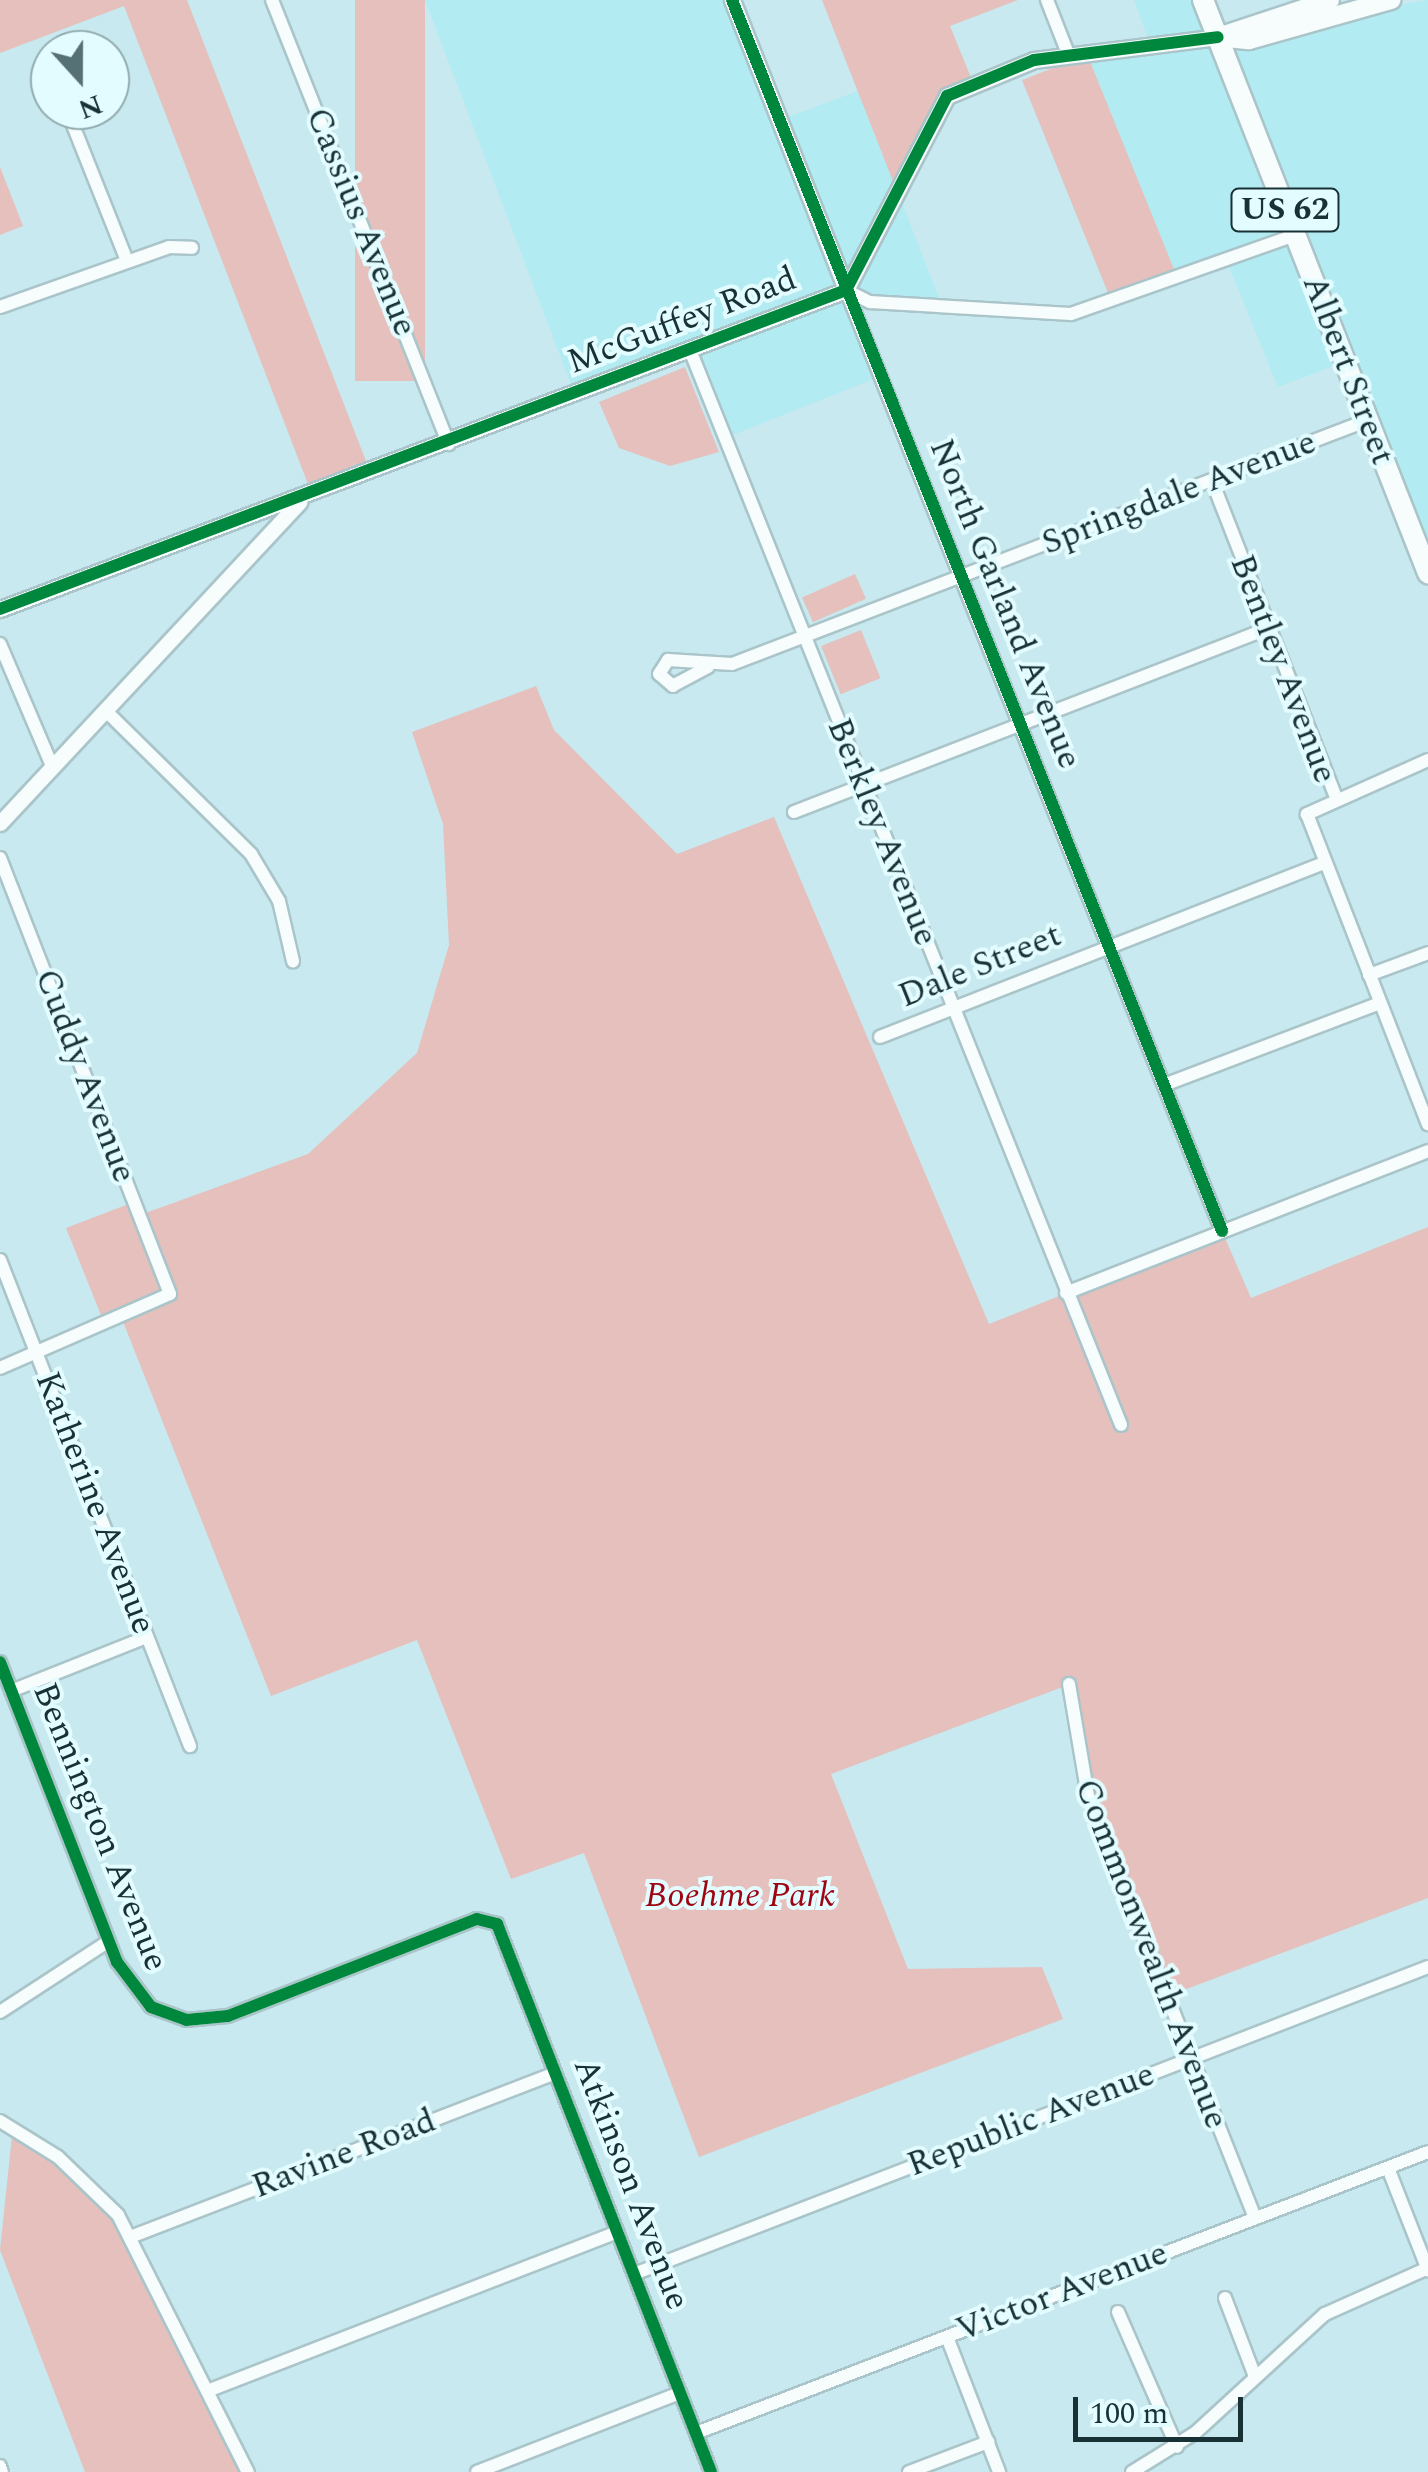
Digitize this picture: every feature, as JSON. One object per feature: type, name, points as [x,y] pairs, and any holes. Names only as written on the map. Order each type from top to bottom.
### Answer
[{"type":"main road","name":"Albert Street","points":[[1203,0],[1428,573]]},
{"type":"main road","name":"McGuffey Road","points":[[1218,37],[1330,0]]},
{"type":"main road","name":"McGuffey Road","points":[[1218,37],[1250,40],[1391,0]]},
{"type":"street","name":"Cassius Avenue","points":[[272,0],[450,444]]},
{"type":"street","name":"North Garland Avenue","points":[[732,0],[1222,1231]]},
{"type":"street","points":[[1046,0],[1068,56]]},
{"type":"street","name":"McGuffey Road","points":[[0,823],[300,502],[846,290],[942,100],[1034,60],[1218,37]]},
{"type":"street","points":[[75,130],[127,262]]},
{"type":"street","points":[[846,290],[870,302],[1070,314],[1295,235]]},
{"type":"street","points":[[0,307],[127,262],[192,248]]},
{"type":"street","name":"Berkley Avenue","points":[[690,350],[1120,1425]]},
{"type":"street","name":"Springdale Avenue","points":[[708,667],[804,636],[1368,420]]},
{"type":"street","name":"Bentley Avenue","points":[[1212,481],[1335,795],[1307,814],[1428,1124]]},
{"type":"street","points":[[0,609],[300,502]]},
{"type":"street","points":[[794,812],[1268,628]]},
{"type":"street","points":[[0,644],[53,768]]},
{"type":"street","points":[[107,712],[251,854],[278,901],[293,961]]},
{"type":"street","points":[[1335,795],[1428,760]]},
{"type":"street","name":"Cuddy Avenue","points":[[0,858],[170,1294],[36,1353]]},
{"type":"street","name":"Dale Street","points":[[880,1038],[1325,863]]},
{"type":"street","points":[[1369,976],[1428,953]]},
{"type":"street","points":[[1164,1085],[1380,1003]]},
{"type":"street","points":[[1066,1293],[1428,1151]]},
{"type":"street","name":"Katherine Avenue","points":[[0,1260],[190,1746]]},
{"type":"street","points":[[0,1368],[36,1353]]},
{"type":"street","points":[[11,1691],[146,1637]]},
{"type":"street","name":"Bennington Avenue","points":[[0,1662],[109,1942],[140,1998],[196,2021],[491,1919]]},
{"type":"street","name":"Commonwealth Avenue","points":[[1069,1684],[1088,1796],[1255,2218]]},
{"type":"street","name":"Atkinson Avenue","points":[[491,1919],[712,2472]]},
{"type":"street","points":[[0,2012],[109,1942]]},
{"type":"street","name":"Republic Avenue","points":[[634,2274],[1428,1967]]},
{"type":"street","name":"Ravine Road","points":[[132,2236],[555,2072]]},
{"type":"street","points":[[0,2121],[79,2174],[132,2236],[248,2472]]},
{"type":"street","name":"Victor Avenue","points":[[696,2433],[1428,2152]]},
{"type":"street","points":[[1132,2472],[1149,2468],[1177,2448],[1324,2314],[1428,2268],[1388,2168]]},
{"type":"street","points":[[210,2390],[618,2232]]},
{"type":"street","points":[[1224,2298],[1254,2374]]},
{"type":"street","points":[[1118,2312],[1177,2448]]},
{"type":"street","points":[[947,2337],[1000,2472]]},
{"type":"street","points":[[477,2472],[680,2393]]},
{"type":"street","points":[[909,2472],[988,2442]]},
{"type":"shaded area","points":[[425,0],[732,0],[780,120],[858,91],[943,308],[847,291],[881,376],[725,438],[690,350],[575,395]]},
{"type":"shaded area","points":[[1134,0],[1203,0],[1218,37],[1428,0],[1428,573],[1344,362],[1278,387],[1227,262],[1177,281],[1087,54],[1151,47]]},
{"type":"green space","points":[[0,0],[187,0],[371,474],[313,497],[124,6],[61,30],[30,30],[30,42],[0,53]]},
{"type":"green space","points":[[355,0],[425,0],[425,381],[355,381]]},
{"type":"green space","points":[[822,0],[1018,0],[950,26],[974,85],[947,96],[896,189]]},
{"type":"green space","points":[[1087,54],[1178,280],[1114,306],[1022,80]]},
{"type":"green space","points":[[0,167],[23,226],[0,235]]},
{"type":"green space","points":[[685,367],[719,452],[670,466],[619,448],[599,402]]},
{"type":"green space","points":[[855,574],[866,599],[813,622],[802,598]]},
{"type":"green space","points":[[861,630],[880,678],[841,694],[821,646]]},
{"type":"green space","name":"Boehme Park","points":[[536,686],[554,730],[677,854],[774,817],[989,1324],[1222,1231],[1251,1298],[1428,1227],[1428,1898],[1168,1996],[1088,1796],[1068,1685],[831,1774],[908,1969],[1042,1967],[1063,2019],[699,2157],[584,1853],[511,1879],[417,1640],[271,1696],[122,1319],[105,1325],[66,1228],[134,1202],[140,1215],[308,1154],[417,1053],[449,945],[443,824],[412,732]]},
{"type":"green space","points":[[13,2127],[58,2157],[144,2253],[248,2472],[85,2472],[0,2250]]},
{"type":"cycle path","points":[[732,0],[1222,1231]]},
{"type":"cycle path","points":[[0,609],[846,290],[947,96],[1034,60],[1218,37]]},
{"type":"cycle path","points":[[0,1662],[117,1962],[151,2007],[186,2020],[228,2016],[477,1919],[497,1924],[711,2472]]}]
